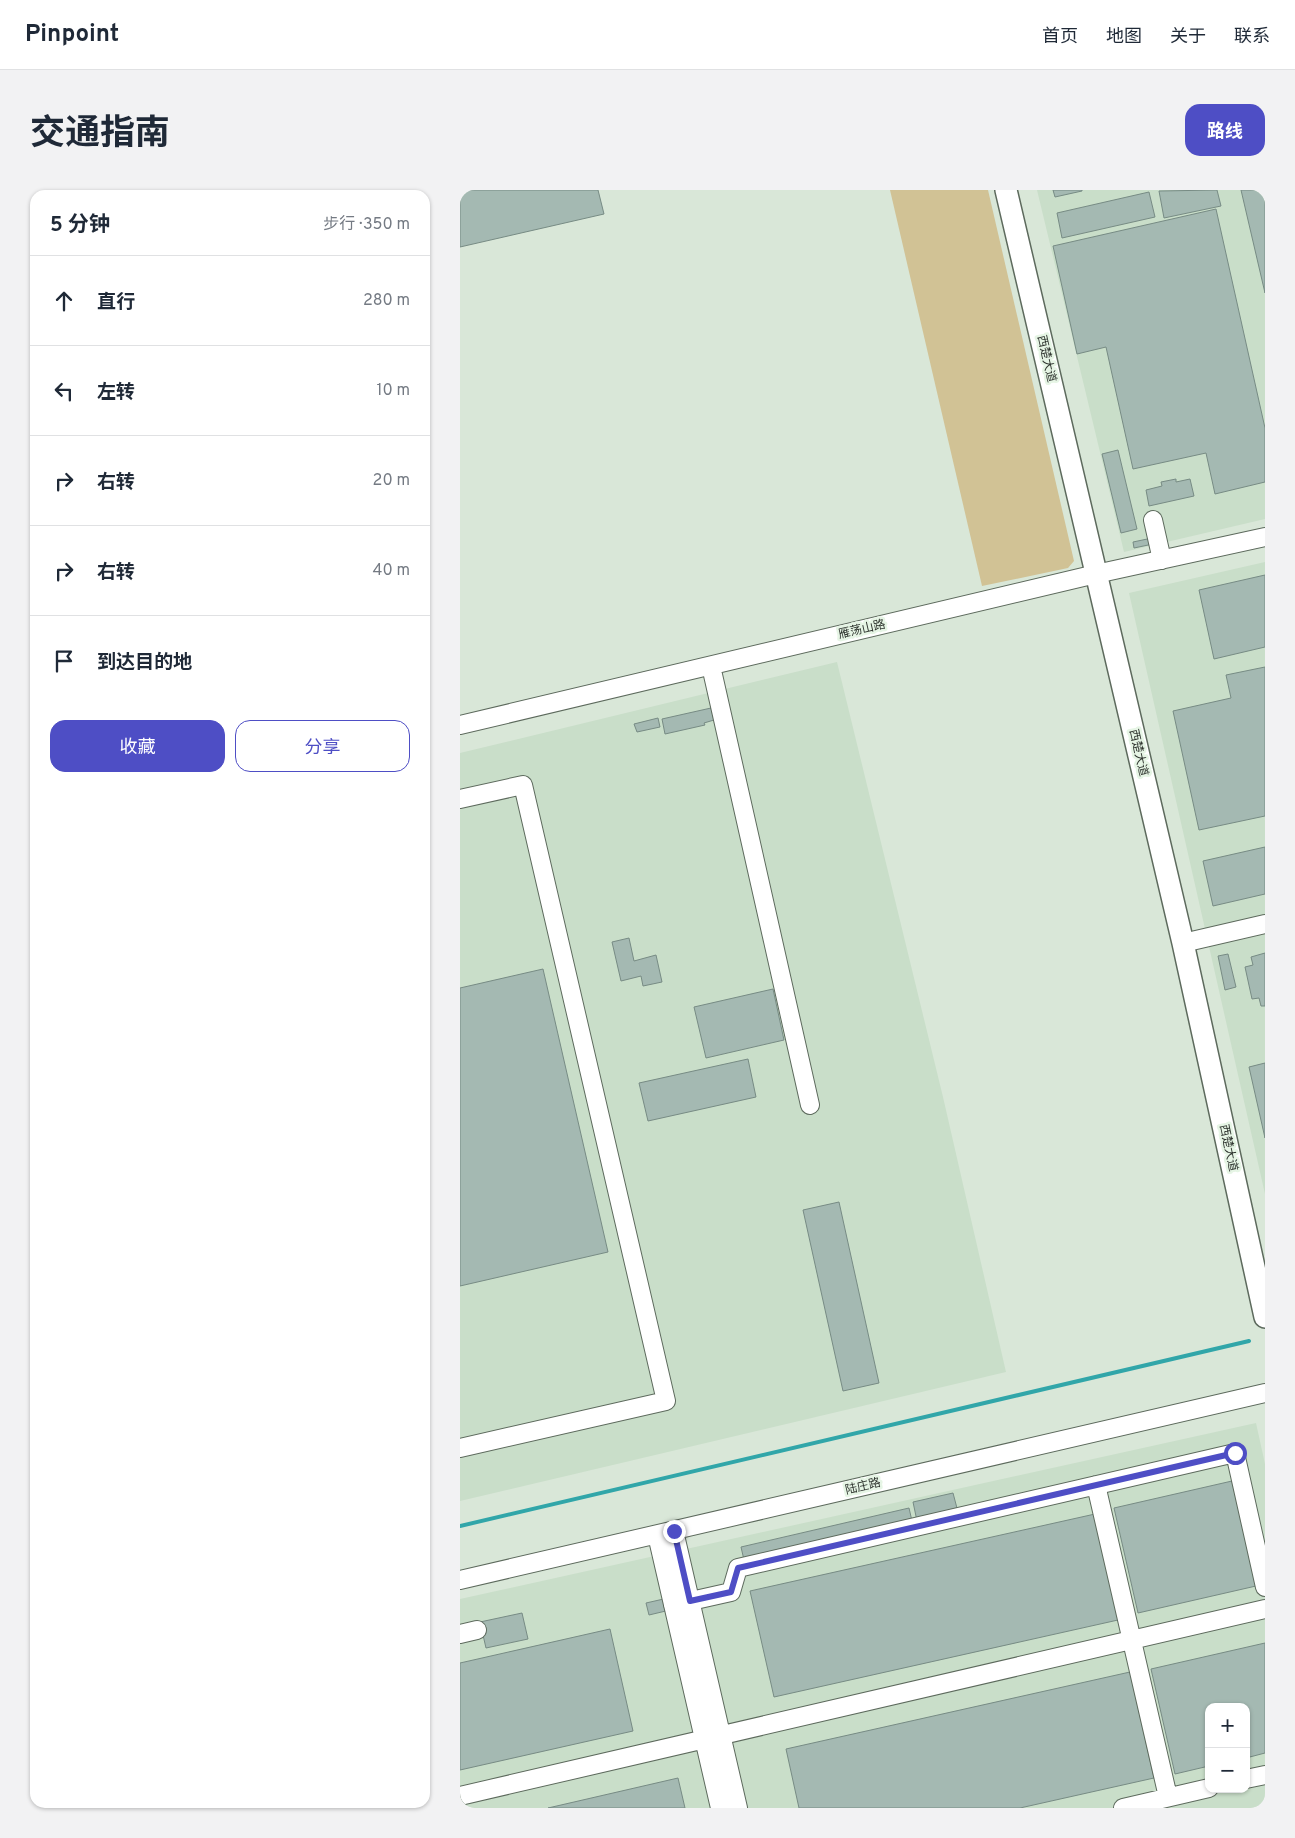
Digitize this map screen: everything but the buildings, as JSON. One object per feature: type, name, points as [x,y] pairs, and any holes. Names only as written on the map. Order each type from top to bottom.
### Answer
[{"type":"main road","name":"西楚大道","points":[[1006,190],[1183,943],[1265,1317]]},
{"type":"street","points":[[1153,520],[1162,560]]},
{"type":"street","name":"雁荡山路","points":[[460,726],[1096,574],[1265,537]]},
{"type":"street","points":[[711,666],[810,1105]]},
{"type":"street","points":[[460,799],[523,785],[666,1401],[460,1448]]},
{"type":"street","points":[[1183,943],[1265,924]]},
{"type":"street","name":"陆庄路","points":[[460,1580],[1265,1393]]},
{"type":"street","points":[[673,1605],[731,1592],[738,1568],[1235,1453],[1265,1587]]},
{"type":"street","points":[[1096,1485],[1171,1801]]},
{"type":"street","points":[[674,1531],[738,1808]]},
{"type":"street","points":[[657,1535],[720,1808]]},
{"type":"street","points":[[460,1796],[1265,1609]]},
{"type":"street","points":[[460,1634],[477,1630]]},
{"type":"street","points":[[1250,1778],[1265,1774]]},
{"type":"street","points":[[1123,1808],[1171,1801],[1205,1789]]},
{"type":"shaded area","points":[[890,190],[988,190],[1074,561],[1068,568],[982,586]]},
{"type":"shaded area","points":[[1037,190],[1265,190],[1265,519],[1124,552]]},
{"type":"shaded area","points":[[1265,562],[1265,1194],[1129,593]]},
{"type":"shaded area","points":[[837,662],[943,1097],[1006,1372],[460,1501],[460,753]]},
{"type":"shaded area","points":[[1256,1423],[1265,1464],[1265,1808],[460,1808],[460,1599]]},
{"type":"waterway","points":[[460,1526],[1249,1341]]},
{"type":"route","points":[[674,1531],[690,1601],[731,1592],[738,1568],[1235,1453]]}]
